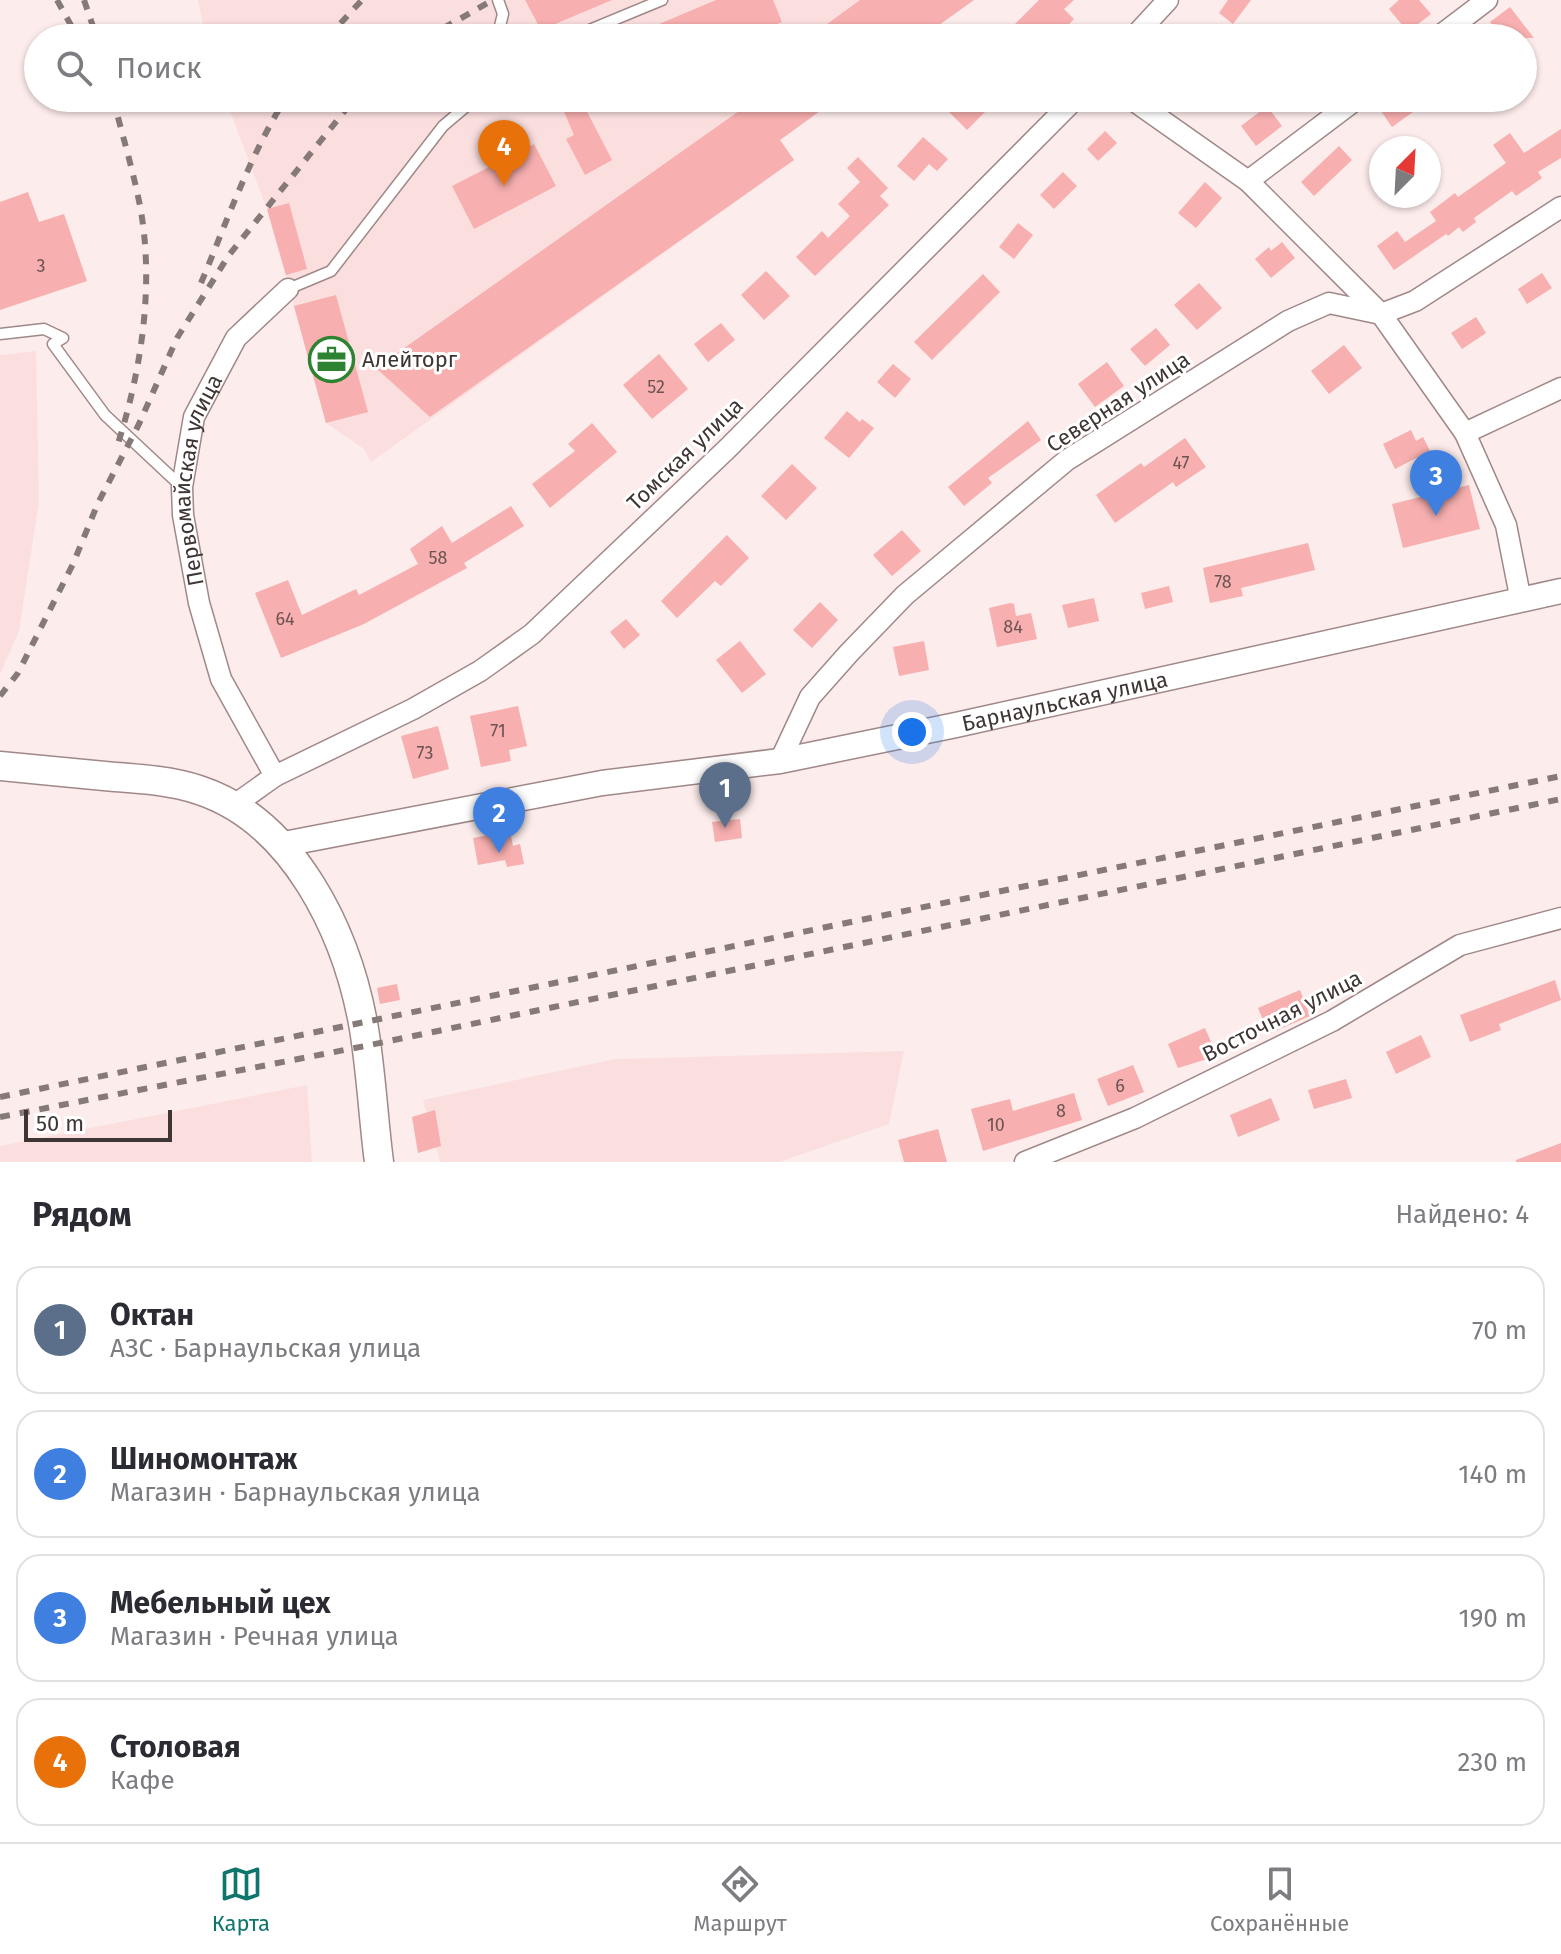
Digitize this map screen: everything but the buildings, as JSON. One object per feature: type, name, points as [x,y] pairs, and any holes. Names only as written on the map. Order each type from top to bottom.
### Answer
[{"type":"main road","points":[[0,766],[156,781],[200,790],[233,806],[284,844],[313,888],[337,933],[363,1022],[379,1162]]},
{"type":"street","points":[[1146,24],[1168,0]]},
{"type":"street","points":[[1455,24],[1487,0]]},
{"type":"street","name":"Томская улица","points":[[275,776],[426,701],[480,671],[532,634],[727,449],[1062,112]]},
{"type":"street","points":[[1150,112],[1248,181],[1381,314],[1465,433],[1506,525],[1521,601]]},
{"type":"street","points":[[1248,181],[1339,112]]},
{"type":"street","points":[[1381,314],[1415,301],[1561,207]]},
{"type":"street","name":"Первомайская улица","points":[[275,776],[221,679],[199,603],[183,515],[182,487],[194,417],[236,338],[288,289]]},
{"type":"street","name":"Северная улица","points":[[780,761],[810,697],[849,653],[905,595],[1067,460],[1306,312],[1329,303],[1381,314]]},
{"type":"street","points":[[1465,433],[1561,388]]},
{"type":"street","name":"Барнаульская улица","points":[[284,844],[602,783],[780,761],[1561,591]]},
{"type":"street","points":[[233,806],[275,776]]},
{"type":"street","name":"Восточная улица","points":[[1025,1162],[1135,1118],[1332,1021],[1460,945],[1561,918]]},
{"type":"lane","points":[[498,0],[503,14],[500,24]]},
{"type":"lane","points":[[604,24],[662,0]]},
{"type":"lane","points":[[288,289],[331,271],[443,126],[460,112]]},
{"type":"lane","points":[[0,334],[44,329],[63,338],[53,344],[105,415],[182,487]]},
{"type":"shaded area","points":[[198,0],[973,0],[940,24],[203,24]]},
{"type":"shaded area","points":[[230,112],[819,112],[780,140],[794,160],[371,462],[364,449],[326,423],[267,209]]},
{"type":"shaded area","points":[[36,351],[39,501],[19,631],[0,674],[0,355]]},
{"type":"shaded area","points":[[904,1051],[889,1124],[779,1162],[440,1162],[423,1100],[615,1059]]},
{"type":"shaded area","points":[[307,1085],[312,1162],[0,1162],[0,1146]]},
{"type":"railway","points":[[57,0],[70,24]]},
{"type":"railway","points":[[84,0],[92,24]]},
{"type":"railway","points":[[340,24],[362,0]]},
{"type":"railway","points":[[451,24],[493,0]]},
{"type":"railway","points":[[116,450],[139,360],[146,298],[140,206],[117,112]]},
{"type":"railway","points":[[201,283],[250,165],[278,112]]},
{"type":"railway","points":[[0,696],[18,673],[73,564],[98,503],[139,424],[177,338],[229,255],[344,112]]},
{"type":"railway","points":[[0,1097],[1561,776]]},
{"type":"railway","points":[[0,1117],[365,1046],[1561,799]]},
{"type":"place","name":"Столовая","points":[[504,186]]},
{"type":"place","name":"Алейторг","points":[[331,359]]},
{"type":"place","name":"Мебельный цех","points":[[1436,516]]},
{"type":"place","name":"Октан","points":[[725,828]]},
{"type":"place","name":"Шиномонтаж","points":[[499,853]]}]
